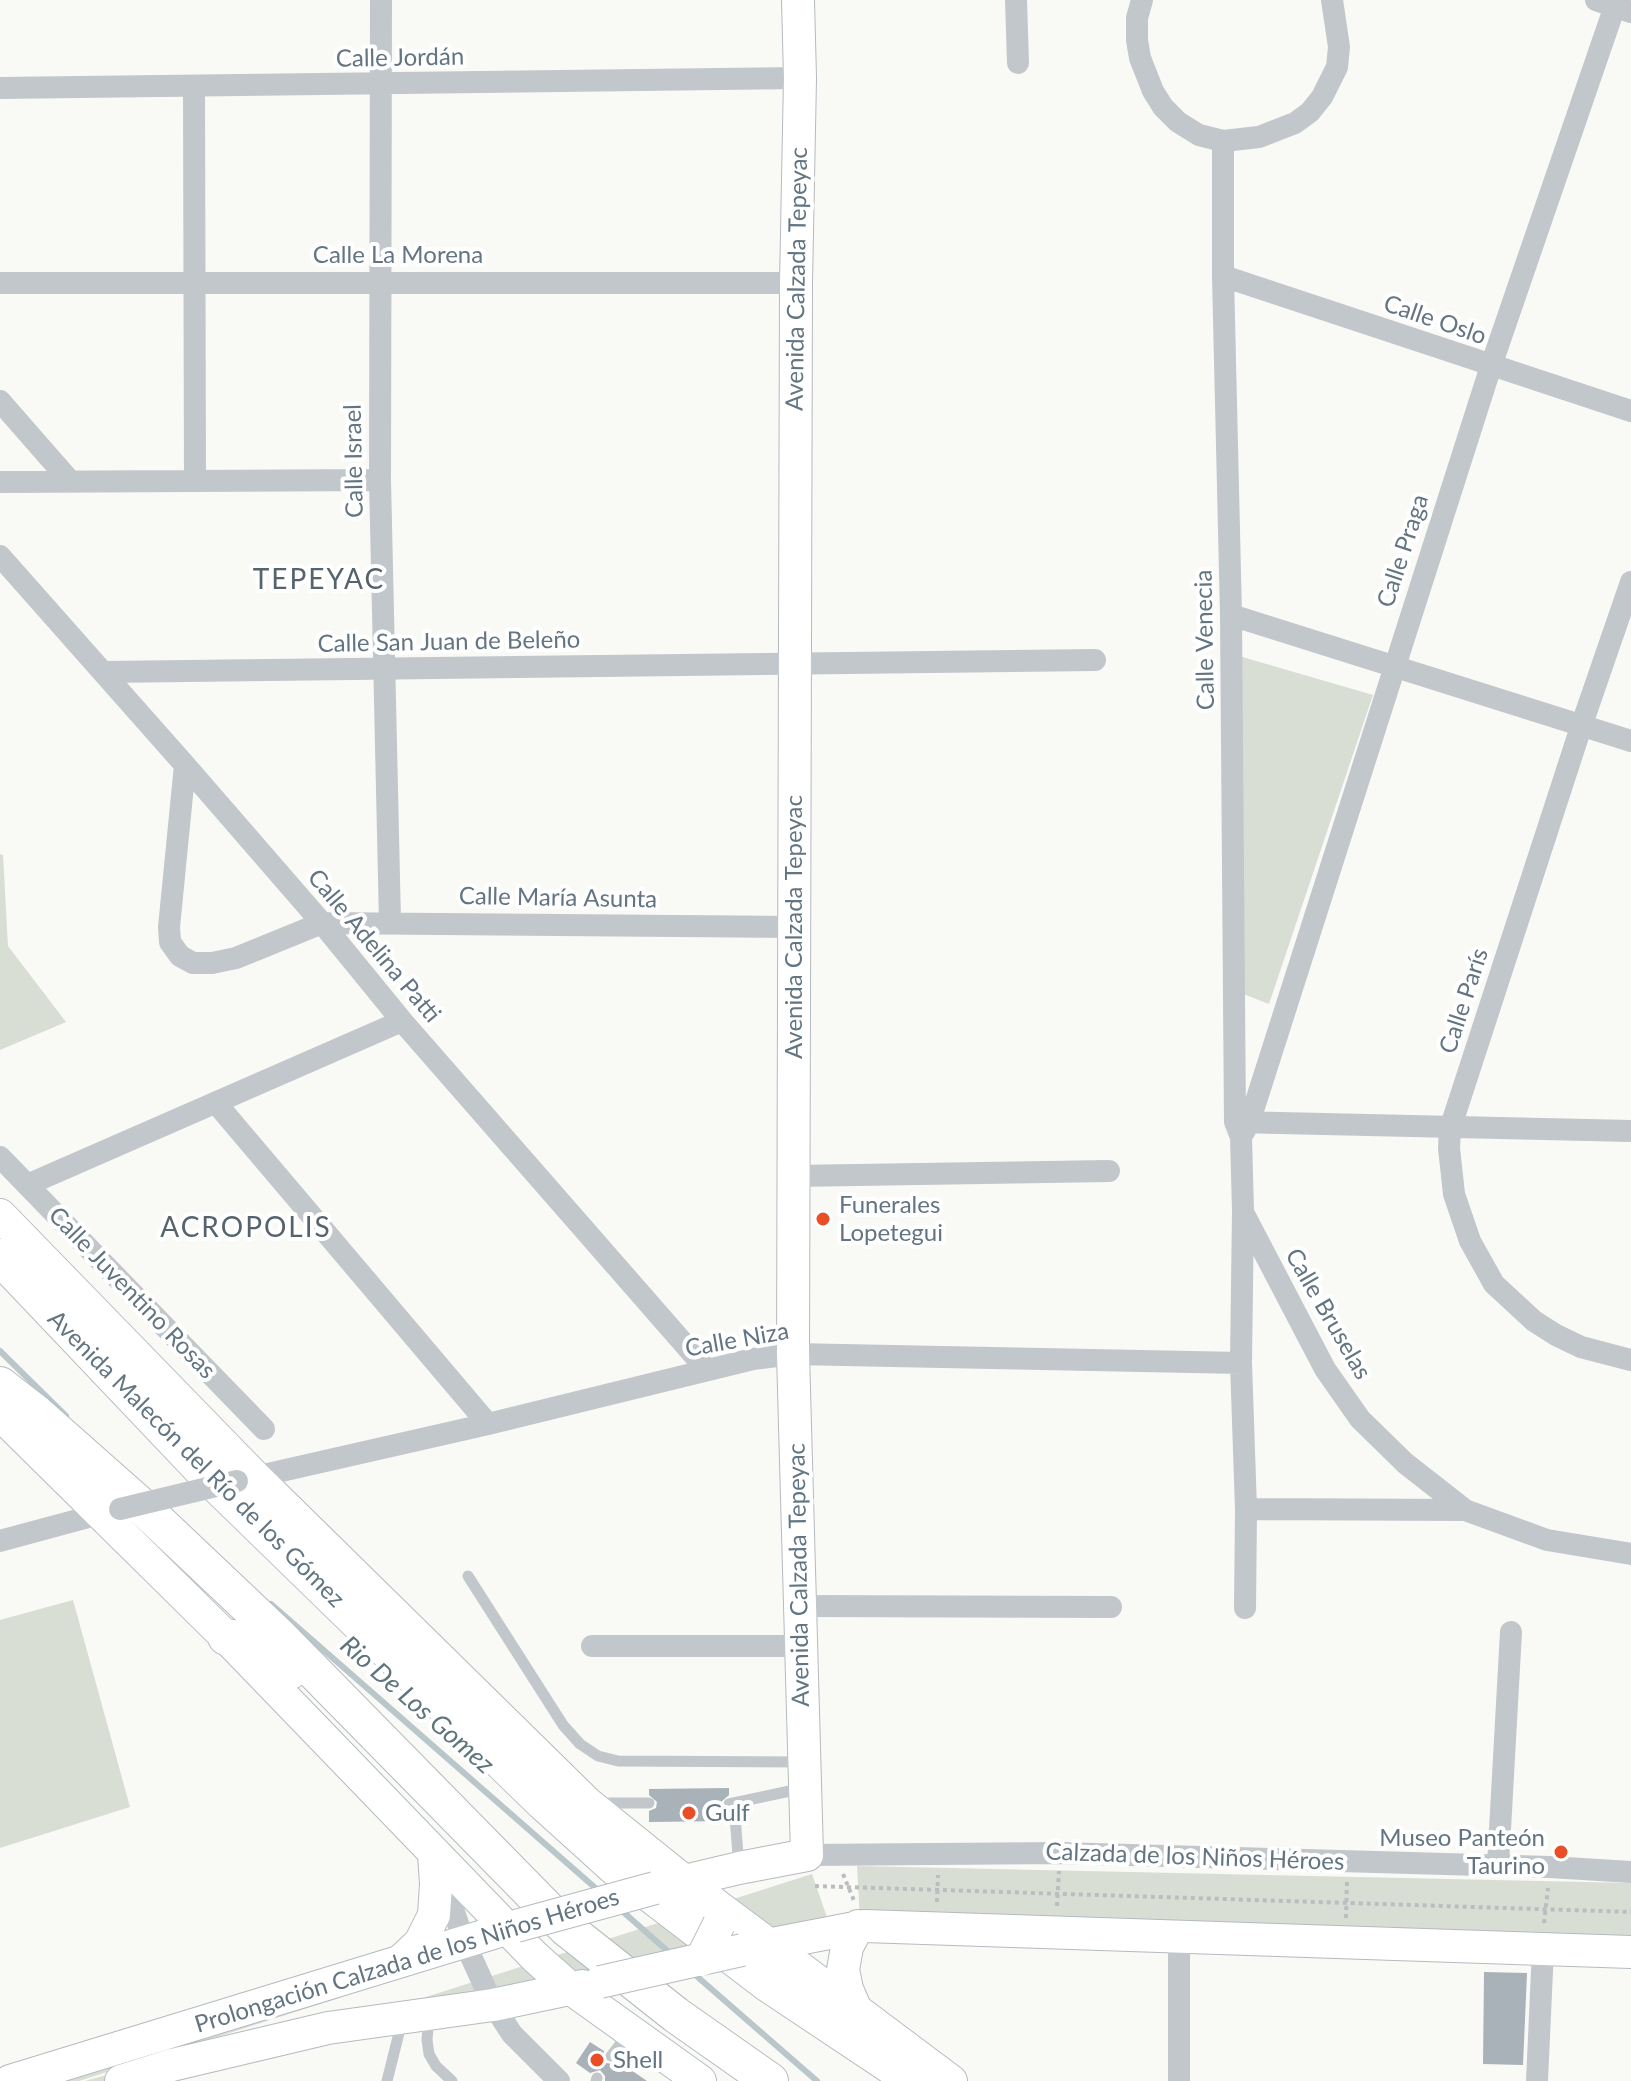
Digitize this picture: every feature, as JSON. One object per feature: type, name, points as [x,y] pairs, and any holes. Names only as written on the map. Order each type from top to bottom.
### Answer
[{"type":"main road","name":"Avenida Malecón del Río de los Gómez","points":[[0,1257],[212,1480],[543,1802],[616,1868],[767,1983],[914,2081]]},
{"type":"main road","points":[[0,1385],[149,1513],[269,1626],[566,1928],[676,2015],[752,2081]]},
{"type":"main road","points":[[226,1637],[259,1647],[293,1673],[519,1898],[566,1928]]},
{"type":"main road","points":[[676,2015],[770,2081]]},
{"type":"street","name":"Calle Israel","points":[[381,0],[380,480],[390,922]]},
{"type":"street","name":"Avenida Calzada Tepeyac","points":[[798,0],[793,1354],[804,1775],[819,1864]]},
{"type":"street","points":[[1016,0],[1018,63]]},
{"type":"street","points":[[1142,0],[1137,18],[1137,40],[1140,58],[1153,91],[1178,122],[1199,135],[1223,141],[1259,137],[1295,123],[1310,112],[1322,97],[1337,67],[1339,47],[1332,0]]},
{"type":"street","name":"Calle Praga","points":[[1242,1127],[1491,366],[1615,5]]},
{"type":"street","name":"Calle Jordán","points":[[0,88],[800,78]]},
{"type":"street","points":[[194,86],[195,480]]},
{"type":"street","name":"Calle Venecia","points":[[1223,141],[1223,276],[1242,1127],[1241,1363],[1246,1509],[1245,1608]]},
{"type":"street","name":"Calle Oslo","points":[[1223,276],[1631,411]]},
{"type":"street","name":"Calle La Morena","points":[[0,283],[796,283]]},
{"type":"street","points":[[0,401],[70,481]]},
{"type":"street","points":[[0,482],[380,480]]},
{"type":"street","name":"Calle Adelina Patti","points":[[0,556],[185,765],[402,1021],[707,1370]]},
{"type":"street","name":"Calle París","points":[[1631,582],[1450,1129],[1450,1171],[1454,1194],[1470,1241],[1494,1284],[1534,1321],[1556,1335],[1581,1347],[1631,1360]]},
{"type":"street","points":[[1231,615],[1631,741]]},
{"type":"street","name":"Calle San Juan de Beleño","points":[[104,672],[1095,660]]},
{"type":"street","points":[[185,765],[169,927],[170,942],[180,956],[193,963],[236,958],[322,923]]},
{"type":"street","name":"Calle María Asunta","points":[[322,923],[794,927]]},
{"type":"street","points":[[27,1185],[402,1021]]},
{"type":"street","points":[[216,1103],[488,1424]]},
{"type":"street","points":[[1242,1127],[1631,1131]]},
{"type":"street","name":"Calle Juventino Rosas","points":[[0,1157],[264,1429]]},
{"type":"street","points":[[793,1176],[1109,1171]]},
{"type":"street","name":"Calle Bruselas","points":[[1243,1211],[1325,1369],[1360,1419],[1405,1463],[1465,1510],[1547,1540],[1631,1554]]},
{"type":"street","name":"Calle Juventino Rosas","points":[[0,1215],[246,1479]]},
{"type":"street","name":"Calle Niza","points":[[0,1541],[111,1511],[753,1359],[793,1354],[1241,1363]]},
{"type":"street","points":[[0,1414],[111,1511],[226,1637],[434,1854],[511,1928],[585,1985],[631,2030],[700,2081]]},
{"type":"street","name":"Avenida Malecón del Río de los Gómez","points":[[246,1479],[669,1884],[721,1917],[756,1947],[856,2010],[951,2081]]},
{"type":"street","points":[[1246,1509],[1465,1510]]},
{"type":"street","points":[[800,1606],[1111,1607]]},
{"type":"street","points":[[1498,1865],[1511,1632]]},
{"type":"street","points":[[592,1646],[800,1646]]},
{"type":"street","name":"Calzada de los Niños Héroes","points":[[819,1864],[939,1852],[1061,1853],[1498,1865],[1631,1872]]},
{"type":"street","points":[[434,1854],[464,1941],[493,2005],[512,2034],[559,2081]]},
{"type":"street","points":[[403,1959],[420,1943],[434,1915],[434,1854]]},
{"type":"street","name":"Prolongación Calzada de los Niños Héroes","points":[[10,2081],[403,1959],[669,1884],[739,1868],[819,1864]]},
{"type":"street","points":[[701,1960],[721,1917]]},
{"type":"street","points":[[856,2010],[843,1970],[847,1947],[861,1926],[1631,1952]]},
{"type":"street","name":"Prolongación Calzada de los Niños Héroes","points":[[121,2081],[174,2073],[328,2028],[493,2005],[861,1926]]},
{"type":"street","points":[[1179,1936],[1179,2081]]},
{"type":"street","points":[[1537,2081],[1543,1949]]},
{"type":"lane","points":[[468,1576],[563,1725],[580,1744],[598,1756],[618,1761],[804,1775]]},
{"type":"lane","points":[[739,1868],[732,1804],[804,1775]]},
{"type":"lane","points":[[587,1803],[649,1803]]},
{"type":"lane","points":[[387,2081],[416,2015]]},
{"type":"lane","points":[[416,2015],[427,2040],[429,2054],[436,2066],[452,2081]]},
{"type":"lane","points":[[611,2056],[631,2030]]},
{"type":"path","points":[[935,1928],[939,1852]]},
{"type":"path","points":[[1055,1933],[1061,1853]]},
{"type":"path","points":[[1346,1944],[1347,1861]]},
{"type":"path","points":[[819,1864],[847,1887],[861,1926]]},
{"type":"path","points":[[819,1864],[847,1887],[1631,1912]]},
{"type":"path","points":[[1543,1949],[1550,1867]]},
{"type":"shaded area","points":[[1239,656],[1373,695],[1269,1004],[1243,994]]},
{"type":"shaded area","points":[[0,854],[3,855],[8,946],[66,1022],[0,1050]]},
{"type":"shaded area","points":[[73,1600],[130,1807],[0,1848],[0,1620]]},
{"type":"shaded area","points":[[857,1866],[1631,1883],[1631,1943],[860,1921]]},
{"type":"shaded area","points":[[812,1874],[828,1920],[165,2081],[85,2081],[219,2044],[404,2004]]},
{"type":"shaded area","points":[[338,1990],[339,1998],[79,2081],[49,2081]]},
{"type":"building","name":"Gulf","points":[[729,1788],[729,1795],[721,1802],[727,1821],[649,1822],[649,1811],[656,1808],[657,1802],[649,1795],[649,1789]]},
{"type":"building","points":[[1484,1972],[1527,1973],[1523,2065],[1483,2064]]},
{"type":"building","name":"Shell","points":[[590,2042],[604,2051],[606,2063],[618,2061],[647,2081],[605,2081],[600,2070],[590,2073],[576,2063]]},
{"type":"waterway","name":"Rio De Los Gomez","points":[[0,1351],[66,1416]]},
{"type":"waterway","name":"Rio De Los Gomez","points":[[271,1604],[600,1892]]},
{"type":"waterway","name":"Rio De Los Gomez","points":[[621,1910],[672,1955]]},
{"type":"waterway","name":"Rio De Los Gomez","points":[[693,1973],[817,2081]]},
{"type":"place","name":"Funerales Lopetegui","points":[[823,1219]]},
{"type":"place","name":"Gulf","points":[[689,1813]]},
{"type":"place","name":"Museo Panteón Taurino","points":[[1561,1852]]},
{"type":"place","name":"Shell","points":[[597,2060]]},
{"type":"district","name":"TEPEYAC","points":[[319,580]]},
{"type":"district","name":"ACROPOLIS","points":[[246,1228]]}]
